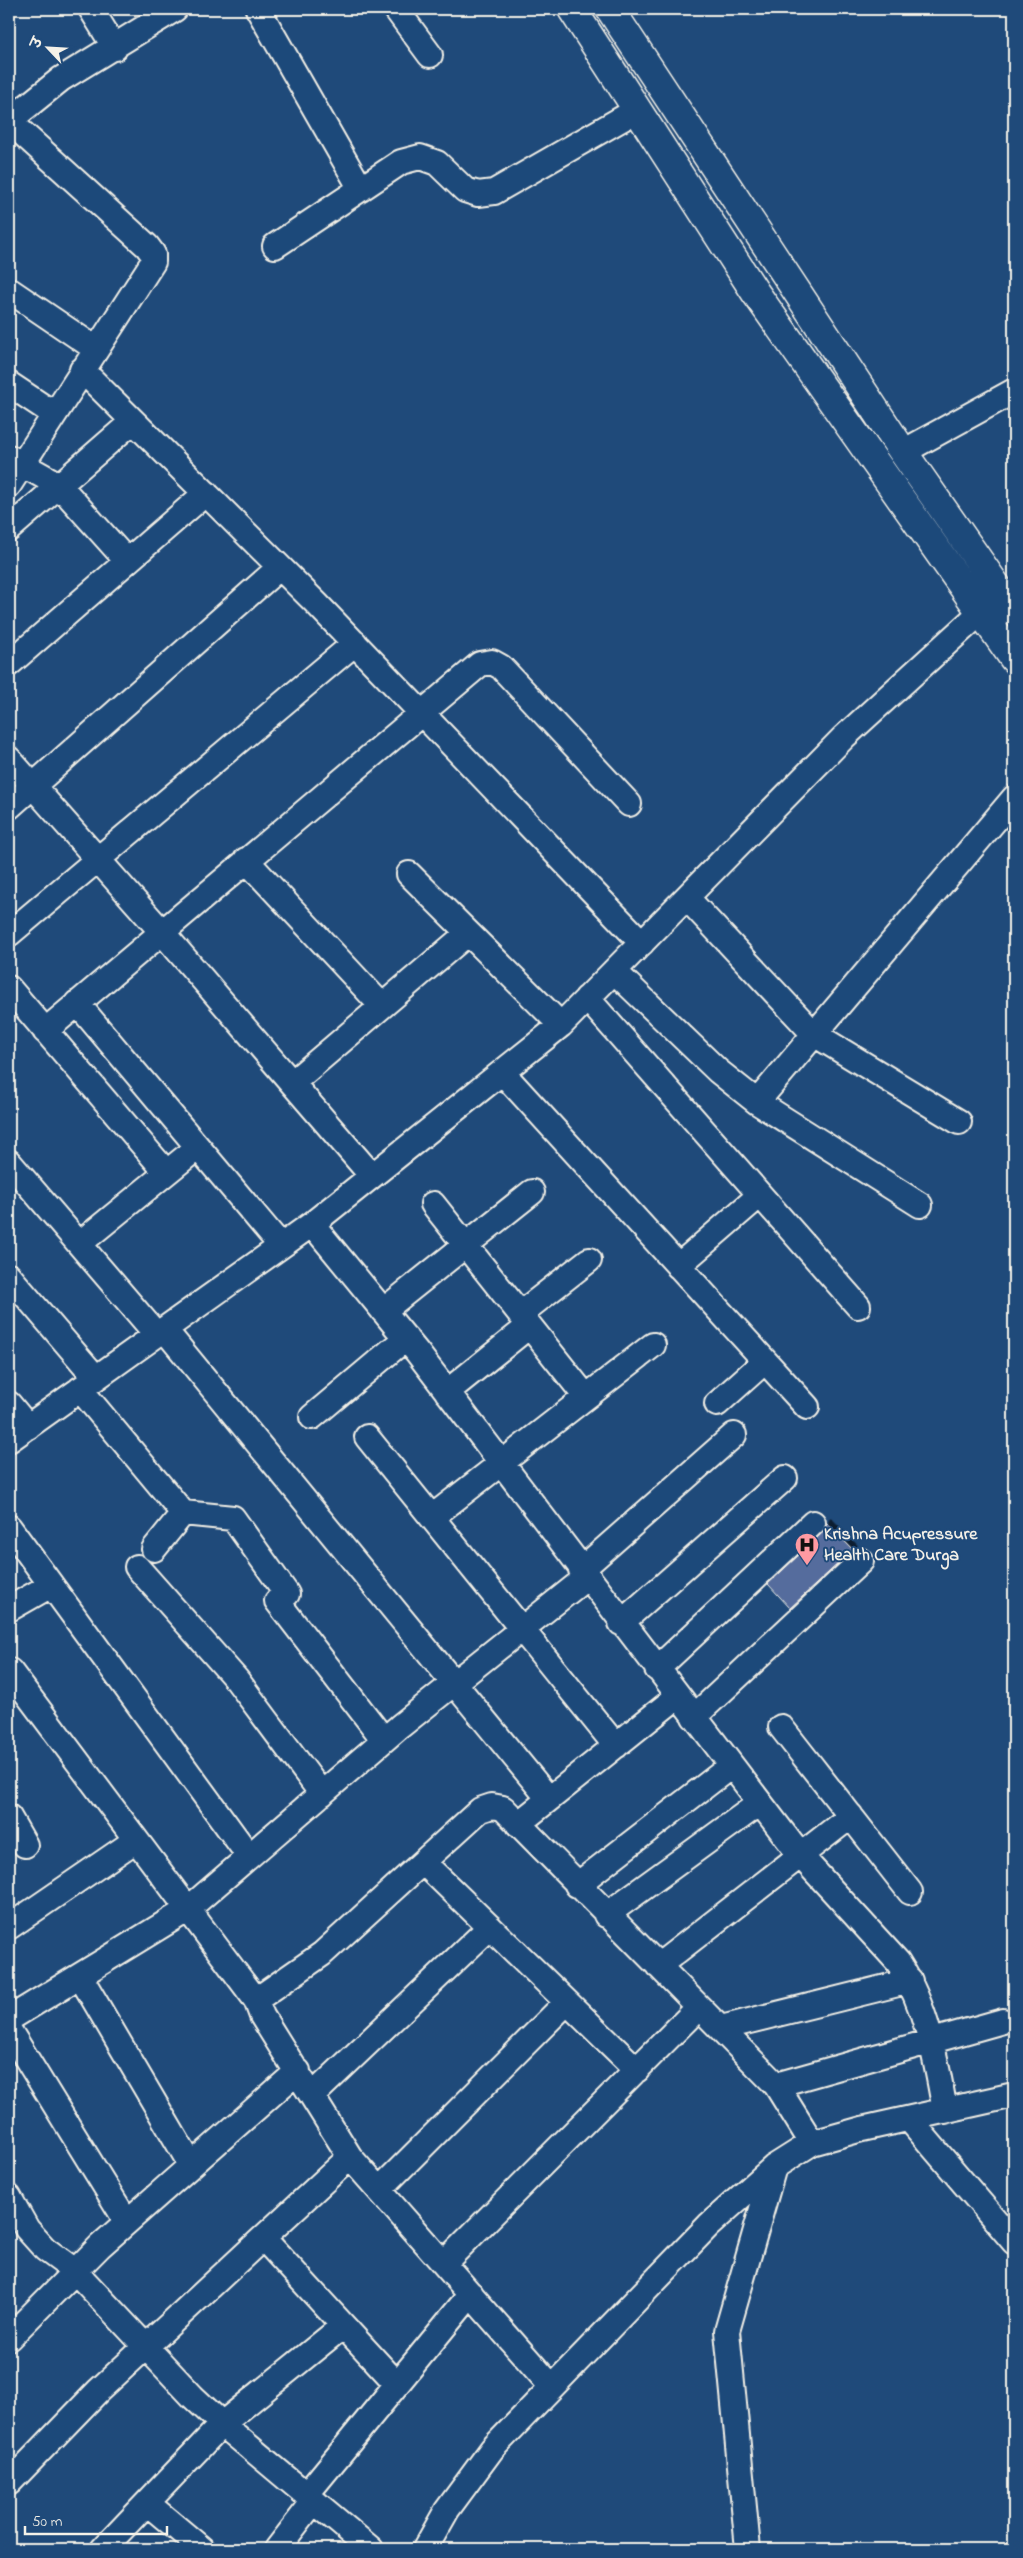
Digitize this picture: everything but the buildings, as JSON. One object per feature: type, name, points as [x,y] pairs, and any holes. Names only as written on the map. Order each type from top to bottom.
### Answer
[{"type":"main road","points":[[572,9],[755,292],[1014,659]]},
{"type":"main road","points":[[610,9],[903,452],[1014,611]]},
{"type":"street","points":[[91,9],[114,48]]},
{"type":"street","points":[[9,485],[15,461],[54,414],[153,262],[153,254],[12,130],[61,78],[114,48],[175,9]]},
{"type":"street","points":[[258,9],[361,188]]},
{"type":"street","points":[[396,9],[430,55]]},
{"type":"street","points":[[275,246],[401,162],[420,157],[437,163],[465,190],[478,194],[494,192],[637,110]]},
{"type":"street","points":[[9,290],[96,349]]},
{"type":"street","points":[[82,370],[355,643],[642,943]]},
{"type":"street","points":[[9,384],[54,414]]},
{"type":"street","points":[[903,452],[1014,391]]},
{"type":"street","points":[[9,528],[133,421]]},
{"type":"street","points":[[15,461],[59,485],[127,561]]},
{"type":"street","points":[[9,664],[206,493]]},
{"type":"street","points":[[9,807],[280,567]]},
{"type":"street","points":[[9,1404],[18,1433],[312,1224],[561,1025],[844,737],[981,612]]},
{"type":"street","points":[[9,934],[97,858],[355,643]]},
{"type":"street","points":[[45,1031],[480,664],[492,662],[501,667],[629,804]]},
{"type":"street","points":[[9,759],[162,932],[372,1176]]},
{"type":"street","points":[[757,1102],[1014,798]]},
{"type":"street","points":[[246,860],[382,1006]]},
{"type":"street","points":[[409,874],[561,1025]]},
{"type":"street","points":[[687,898],[814,1034],[959,1122]]},
{"type":"street","points":[[292,1083],[468,933]]},
{"type":"street","points":[[614,970],[718,1071],[757,1102],[920,1205]]},
{"type":"street","points":[[9,988],[166,1172]]},
{"type":"street","points":[[587,998],[858,1306]]},
{"type":"street","points":[[77,1003],[281,1246]]},
{"type":"street","points":[[502,1072],[807,1407]]},
{"type":"street","points":[[79,1244],[198,1147]]},
{"type":"street","points":[[9,1162],[79,1244],[161,1332],[549,1799]]},
{"type":"street","points":[[383,1311],[532,1192]]},
{"type":"street","points":[[678,1266],[760,1195]]},
{"type":"street","points":[[433,1204],[586,1397]]},
{"type":"street","points":[[312,1224],[406,1338],[800,1856],[898,1962],[910,1980],[932,2041],[945,2111]]},
{"type":"street","points":[[447,1392],[589,1260]]},
{"type":"street","points":[[9,1276],[183,1513],[233,1518],[282,1598],[384,1740]]},
{"type":"street","points":[[312,1417],[406,1338]]},
{"type":"street","points":[[432,1517],[653,1345]]},
{"type":"street","points":[[717,1404],[766,1361]]},
{"type":"street","points":[[9,2020],[187,1910],[384,1740],[523,1629],[734,1435]]},
{"type":"street","points":[[367,1437],[616,1746]]},
{"type":"street","points":[[621,1623],[785,1478]]},
{"type":"street","points":[[154,1550],[183,1513]]},
{"type":"street","points":[[657,1669],[813,1523]]},
{"type":"street","points":[[9,1527],[250,1856]]},
{"type":"street","points":[[694,1717],[861,1561]]},
{"type":"street","points":[[137,1567],[237,1680],[322,1794]]},
{"type":"street","points":[[9,1609],[51,1585]]},
{"type":"street","points":[[10,1671],[256,2000],[262,2016],[350,2157],[552,2387]]},
{"type":"street","points":[[518,1824],[678,1696]]},
{"type":"street","points":[[782,1727],[910,1892]]},
{"type":"street","points":[[577,1885],[731,1766]]},
{"type":"street","points":[[606,1915],[760,1803]]},
{"type":"street","points":[[256,2000],[322,1954],[480,1810],[492,1806],[503,1808],[606,1915],[776,2085],[812,2143]]},
{"type":"street","points":[[658,1966],[850,1816]]},
{"type":"street","points":[[9,1817],[25,1845]]},
{"type":"street","points":[[9,1927],[136,1840]]},
{"type":"street","points":[[424,1863],[637,2070]]},
{"type":"street","points":[[312,2096],[490,1928]]},
{"type":"street","points":[[80,1976],[191,2165]]},
{"type":"street","points":[[721,2028],[910,1980]]},
{"type":"street","points":[[380,2190],[567,2002]]},
{"type":"street","points":[[444,2263],[700,2007]]},
{"type":"street","points":[[776,2085],[1003,2021]]},
{"type":"street","points":[[9,2030],[127,2222]]},
{"type":"street","points":[[9,2338],[75,2271],[127,2222],[298,2071]]},
{"type":"street","points":[[425,2549],[447,2510],[492,2449],[709,2224],[774,2167],[812,2143],[1013,2096]]},
{"type":"street","points":[[909,2119],[1014,2242]]},
{"type":"street","points":[[9,2483],[98,2392],[350,2157]]},
{"type":"street","points":[[748,2549],[727,2332],[774,2167]]},
{"type":"street","points":[[9,2197],[27,2229],[45,2249],[75,2271],[193,2396],[222,2424],[371,2549]]},
{"type":"street","points":[[263,2238],[397,2384]]},
{"type":"street","points":[[277,2549],[310,2498],[397,2384],[471,2294]]},
{"type":"street","points":[[103,2549],[222,2424],[343,2326]]},
{"type":"street","points":[[147,2503],[202,2549]]},
{"type":"place","name":"Krishna Acupressure Health Care Durga","points":[[807,1566]]}]
